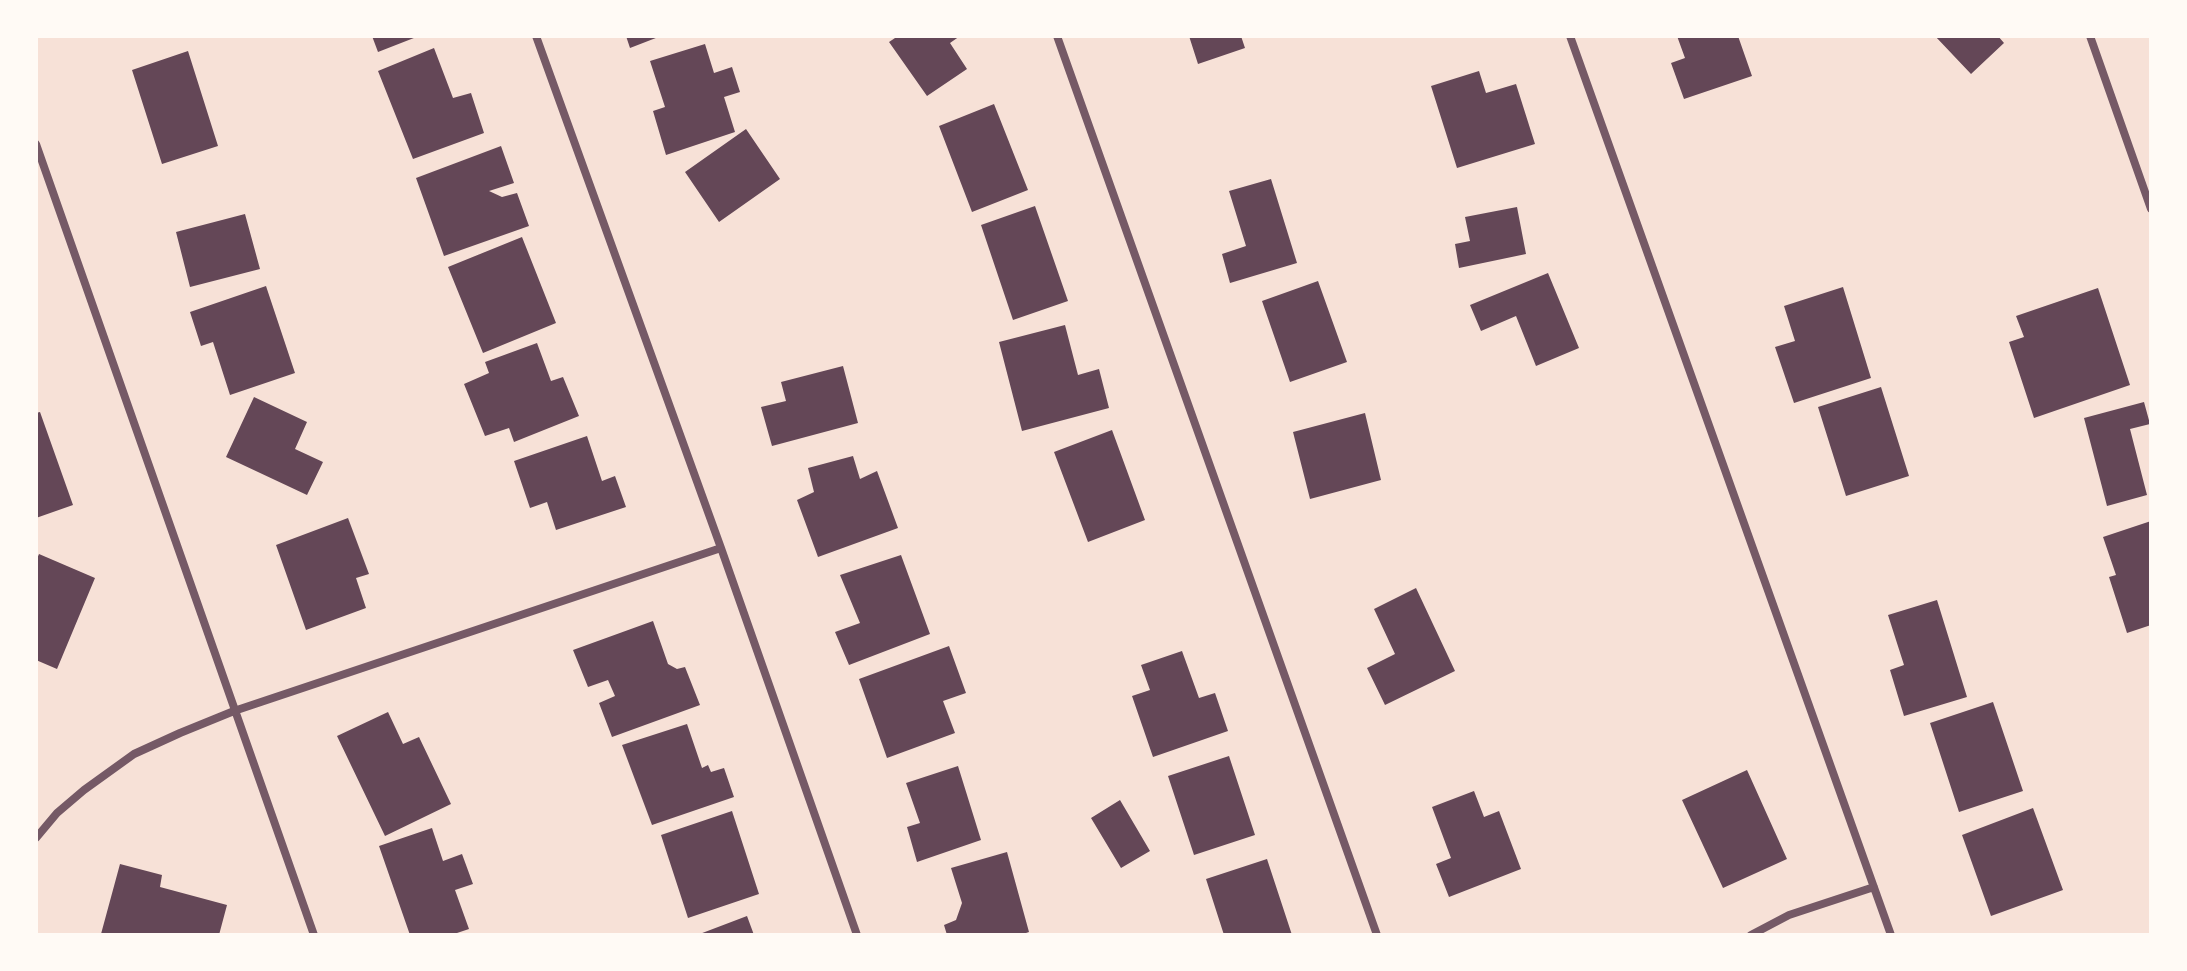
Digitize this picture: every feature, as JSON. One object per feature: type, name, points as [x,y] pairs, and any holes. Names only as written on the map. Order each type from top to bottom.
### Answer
[{"type":"street","points":[[536,36],[857,935]]},
{"type":"street","points":[[1057,36],[1377,935]]},
{"type":"street","points":[[1570,36],[1891,935]]},
{"type":"street","points":[[2090,36],[2151,209]]},
{"type":"street","points":[[36,144],[314,935]]},
{"type":"street","points":[[36,838],[57,813],[134,754],[234,711],[721,548]]},
{"type":"street","points":[[1751,935],[1789,915],[1874,887]]},
{"type":"building","points":[[372,36],[419,36],[378,52]]},
{"type":"building","points":[[626,36],[661,36],[630,48]]},
{"type":"building","points":[[898,36],[960,36],[950,43],[967,69],[927,96],[889,42]]},
{"type":"building","points":[[1189,36],[1241,36],[1245,48],[1198,64]]},
{"type":"building","points":[[1677,36],[1738,36],[1752,76],[1684,99],[1671,63],[1685,58]]},
{"type":"building","points":[[1935,36],[1998,36],[2004,43],[1971,74]]},
{"type":"building","points":[[705,44],[714,73],[732,67],[740,92],[724,97],[735,132],[666,155],[653,111],[665,107],[650,61]]},
{"type":"building","points":[[434,48],[453,98],[471,93],[484,133],[413,159],[378,71]]},
{"type":"building","points":[[188,51],[218,146],[162,164],[132,70]]},
{"type":"building","points":[[1479,71],[1486,93],[1516,84],[1535,144],[1457,168],[1431,86]]},
{"type":"building","points":[[994,104],[1028,190],[972,212],[939,126]]},
{"type":"building","points":[[746,129],[780,179],[719,222],[685,172]]},
{"type":"building","points":[[501,146],[514,183],[489,191],[502,197],[517,193],[529,226],[444,256],[416,178]]},
{"type":"building","points":[[1271,179],[1297,263],[1230,283],[1222,254],[1246,246],[1229,191]]},
{"type":"building","points":[[1035,206],[1068,301],[1013,320],[981,225]]},
{"type":"building","points":[[1517,207],[1526,254],[1459,268],[1455,244],[1470,241],[1465,217]]},
{"type":"building","points":[[245,214],[260,269],[190,287],[176,232]]},
{"type":"building","points":[[522,237],[556,323],[483,353],[448,267]]},
{"type":"building","points":[[1548,273],[1579,348],[1536,366],[1516,316],[1481,331],[1470,305]]},
{"type":"building","points":[[1318,281],[1347,362],[1290,382],[1262,301]]},
{"type":"building","points":[[266,286],[295,373],[230,395],[213,342],[201,346],[190,312]]},
{"type":"building","points":[[1843,287],[1871,378],[1794,403],[1775,347],[1795,341],[1784,306]]},
{"type":"building","points":[[2098,288],[2130,385],[2034,418],[2009,342],[2024,337],[2016,316]]},
{"type":"building","points":[[1065,325],[1078,375],[1099,369],[1109,408],[1022,431],[999,342]]},
{"type":"building","points":[[537,343],[551,381],[563,377],[579,416],[514,442],[509,428],[485,436],[464,384],[489,373],[485,362]]},
{"type":"building","points":[[843,366],[858,423],[772,446],[761,407],[786,401],[781,382]]},
{"type":"building","points":[[1881,387],[1909,476],[1846,496],[1818,407]]},
{"type":"building","points":[[254,397],[307,422],[295,449],[323,462],[307,495],[226,457]]},
{"type":"building","points":[[2144,402],[2150,424],[2130,429],[2147,495],[2107,506],[2084,418]]},
{"type":"building","points":[[40,412],[73,505],[36,518],[36,413]]},
{"type":"building","points":[[1365,413],[1381,480],[1310,499],[1293,432]]},
{"type":"building","points":[[1112,430],[1145,520],[1088,542],[1054,452]]},
{"type":"building","points":[[587,436],[602,481],[615,476],[626,507],[556,530],[547,502],[530,508],[514,461]]},
{"type":"building","points":[[853,456],[860,479],[877,471],[898,528],[818,557],[797,500],[814,492],[808,468]]},
{"type":"building","points":[[348,518],[369,574],[356,578],[366,608],[306,630],[276,545]]},
{"type":"building","points":[[2151,521],[2151,625],[2127,633],[2109,577],[2116,575],[2103,537]]},
{"type":"building","points":[[39,554],[95,578],[57,669],[36,660],[36,561]]},
{"type":"building","points":[[901,555],[930,634],[849,665],[835,632],[860,623],[840,575]]},
{"type":"building","points":[[1416,588],[1455,671],[1385,705],[1367,668],[1395,654],[1374,609]]},
{"type":"building","points":[[1937,600],[1967,697],[1904,716],[1890,670],[1904,665],[1888,615]]},
{"type":"building","points":[[653,621],[668,664],[677,669],[685,667],[700,705],[612,737],[599,703],[615,696],[608,680],[588,687],[573,650]]},
{"type":"building","points":[[949,646],[966,693],[943,701],[955,733],[887,758],[859,679]]},
{"type":"building","points":[[1182,651],[1199,698],[1215,693],[1228,731],[1153,757],[1132,696],[1150,690],[1141,665]]},
{"type":"building","points":[[1993,702],[2023,791],[1959,812],[1930,723]]},
{"type":"building","points":[[388,712],[403,744],[419,737],[451,804],[385,836],[337,736]]},
{"type":"building","points":[[687,724],[702,768],[708,765],[711,772],[724,768],[734,797],[652,825],[622,745]]},
{"type":"building","points":[[1229,756],[1255,835],[1194,855],[1168,776]]},
{"type":"building","points":[[958,766],[981,840],[917,862],[907,827],[920,823],[906,783]]},
{"type":"building","points":[[1747,770],[1787,859],[1723,888],[1682,800]]},
{"type":"building","points":[[1474,791],[1484,817],[1499,811],[1521,869],[1449,897],[1436,864],[1451,858],[1432,807]]},
{"type":"building","points":[[1120,800],[1150,851],[1121,868],[1091,818]]},
{"type":"building","points":[[2033,808],[2063,890],[1991,916],[1962,835]]},
{"type":"building","points":[[732,811],[759,894],[688,918],[661,835]]},
{"type":"building","points":[[432,828],[443,861],[462,854],[473,884],[455,890],[469,929],[451,935],[410,935],[379,846]]},
{"type":"building","points":[[1007,852],[1029,932],[1020,935],[947,935],[944,925],[956,920],[962,903],[951,868]]},
{"type":"building","points":[[1267,859],[1292,935],[1224,935],[1206,879]]},
{"type":"building","points":[[120,864],[162,875],[160,887],[227,905],[219,935],[101,934]]},
{"type":"building","points":[[747,916],[754,935],[697,935]]}]
